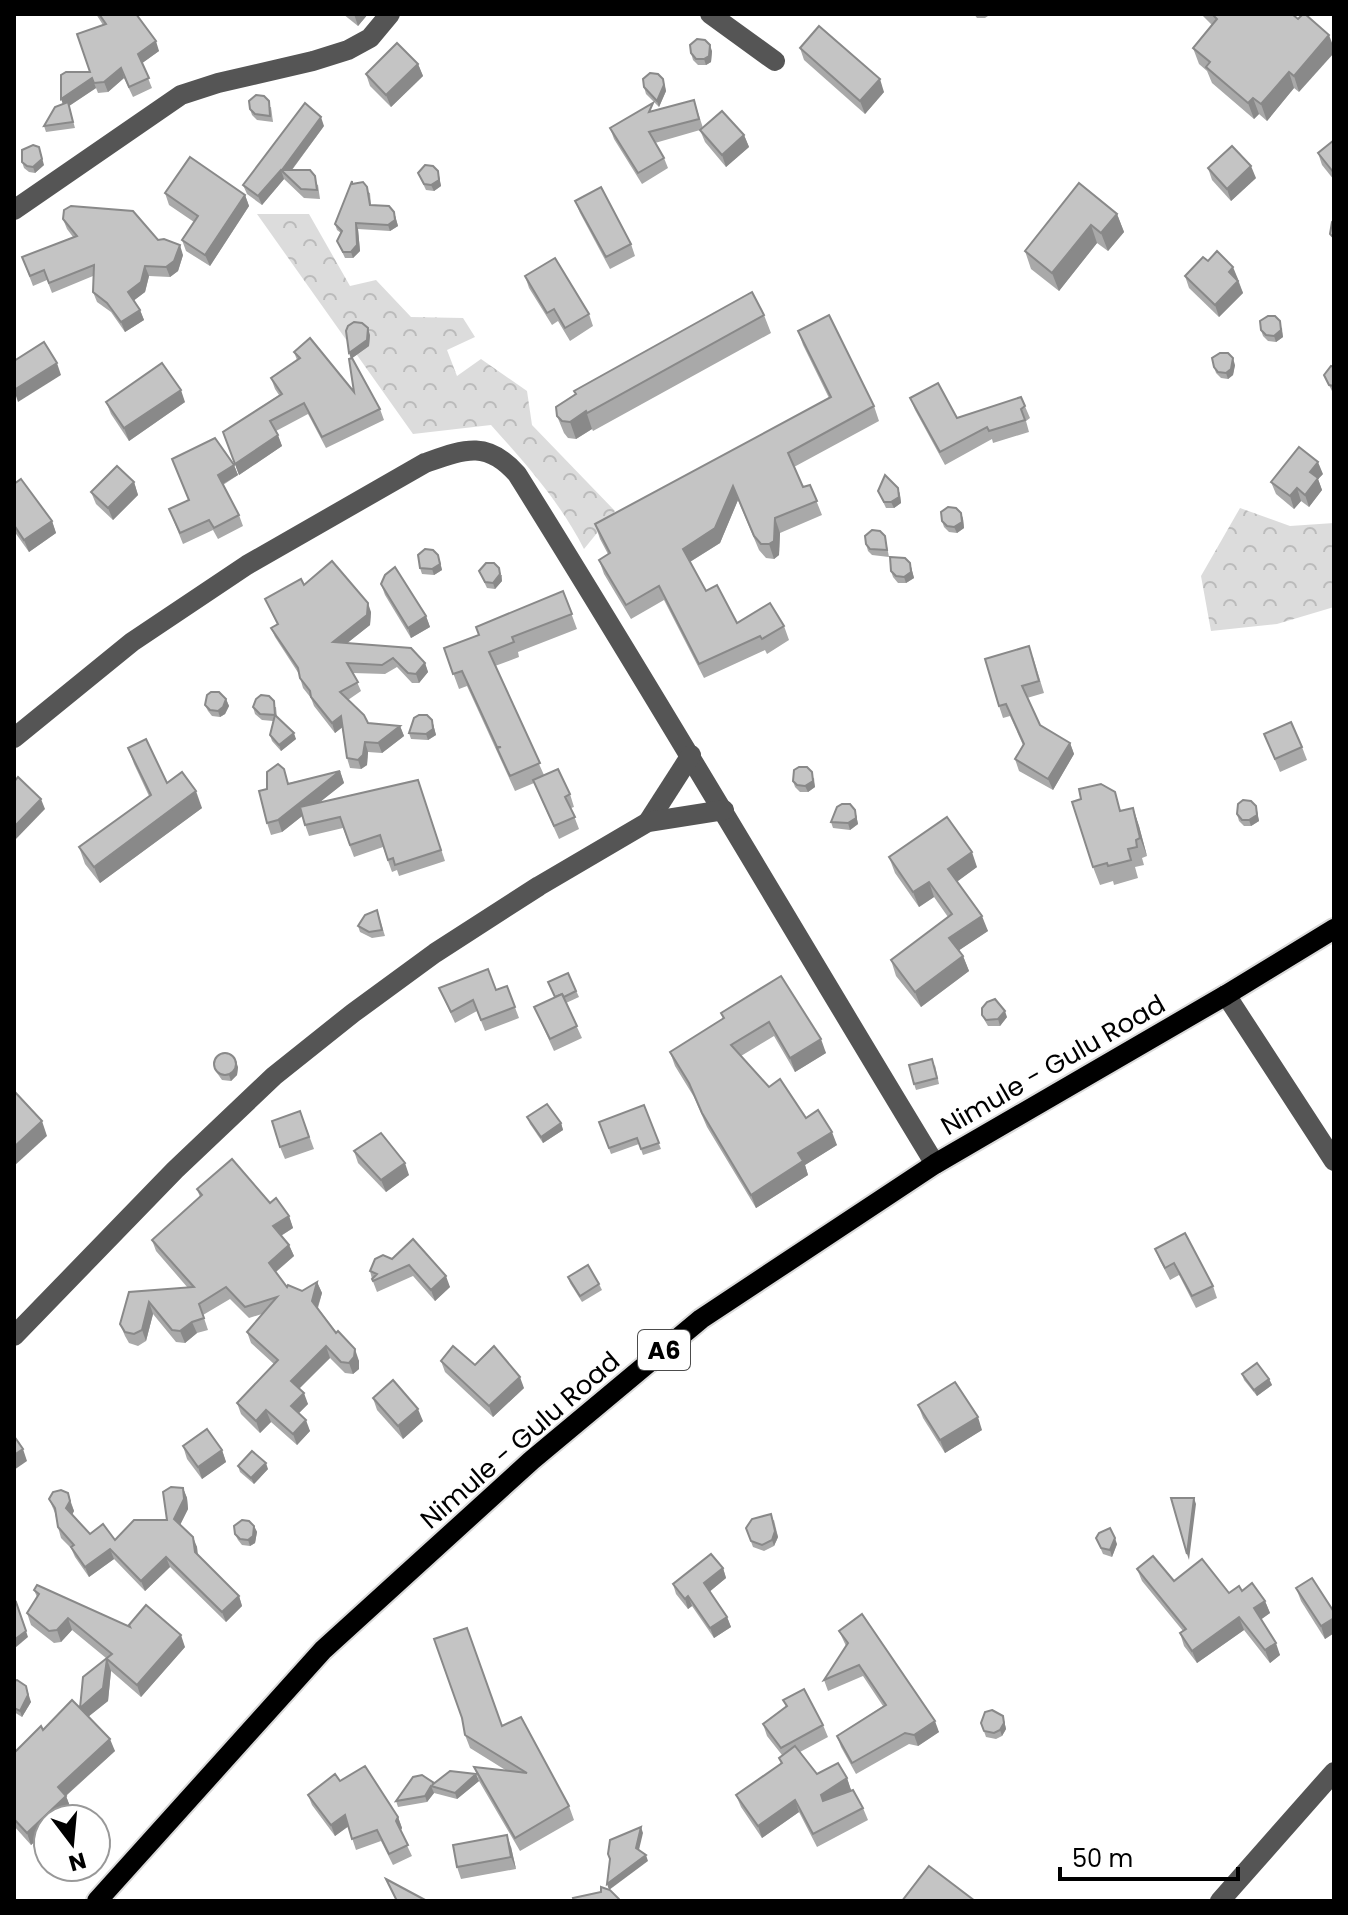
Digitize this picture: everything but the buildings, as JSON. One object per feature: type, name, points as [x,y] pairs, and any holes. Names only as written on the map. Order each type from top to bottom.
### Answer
[{"type":"main road","name":"Nimule - Gulu Road","points":[[97,1901],[323,1650],[532,1460],[701,1319],[935,1164],[1334,929]]},
{"type":"street","points":[[14,210],[181,95],[348,50],[370,38],[390,14]]},
{"type":"street","points":[[710,14],[775,61]]},
{"type":"street","points":[[14,738],[132,642],[247,565],[425,463],[455,452],[475,450],[492,453],[517,474],[691,755],[935,1164]]},
{"type":"street","points":[[648,822],[691,755]]},
{"type":"street","points":[[14,1336],[175,1170],[274,1076],[353,1013],[435,953],[539,886],[648,822],[724,810]]},
{"type":"street","points":[[1226,995],[1334,1161]]},
{"type":"street","points":[[1220,1901],[1334,1772]]},
{"type":"green space","points":[[257,214],[309,214],[350,286],[376,280],[411,317],[463,318],[475,337],[447,350],[457,376],[481,359],[527,391],[532,425],[615,511],[584,549],[553,499],[491,425],[413,434]]},
{"type":"green space","points":[[1240,508],[1290,526],[1334,523],[1334,607],[1277,624],[1211,631],[1201,576]]}]
